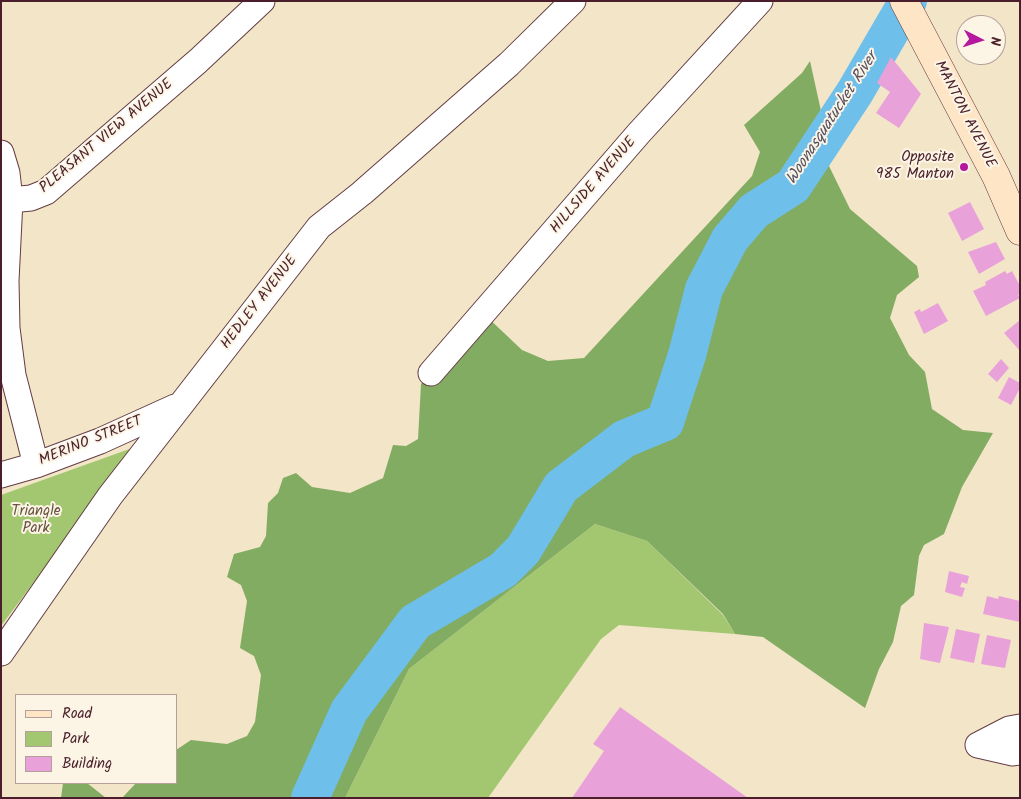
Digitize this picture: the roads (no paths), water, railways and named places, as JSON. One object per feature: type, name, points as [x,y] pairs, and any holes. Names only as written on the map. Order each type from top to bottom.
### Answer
[{"type":"main road","name":"MANTON AVENUE","points":[[904,1],[996,176],[1020,231]]},
{"type":"street","name":"PLEASANT VIEW AVENUE","points":[[10,200],[31,198],[46,192],[198,61],[262,1]]},
{"type":"street","name":"HEDLEY AVENUE","points":[[1,652],[110,496],[319,227],[362,194],[509,64],[573,1]]},
{"type":"street","name":"HILLSIDE AVENUE","points":[[431,373],[639,133],[760,1]]},
{"type":"street","points":[[1,153],[7,172],[10,200],[6,281],[7,328],[13,374],[36,465]]},
{"type":"street","name":"MERINO STREET","points":[[1,475],[36,465],[100,441],[180,405]]},
{"type":"street","points":[[1020,727],[1008,728],[978,744],[1013,753],[1020,752]]},
{"type":"waterway","name":"Woonasquatucket River","points":[[310,798],[349,711],[415,622],[503,570],[523,550],[561,487],[624,439],[665,422],[687,355],[704,289],[730,239],[754,211],[793,186],[855,92],[908,1]]},
{"type":"place","name":"Opposite 985 Manton","points":[[964,167]]},
{"type":"park label","name":"Triangle Park","points":[[36,520]]}]
